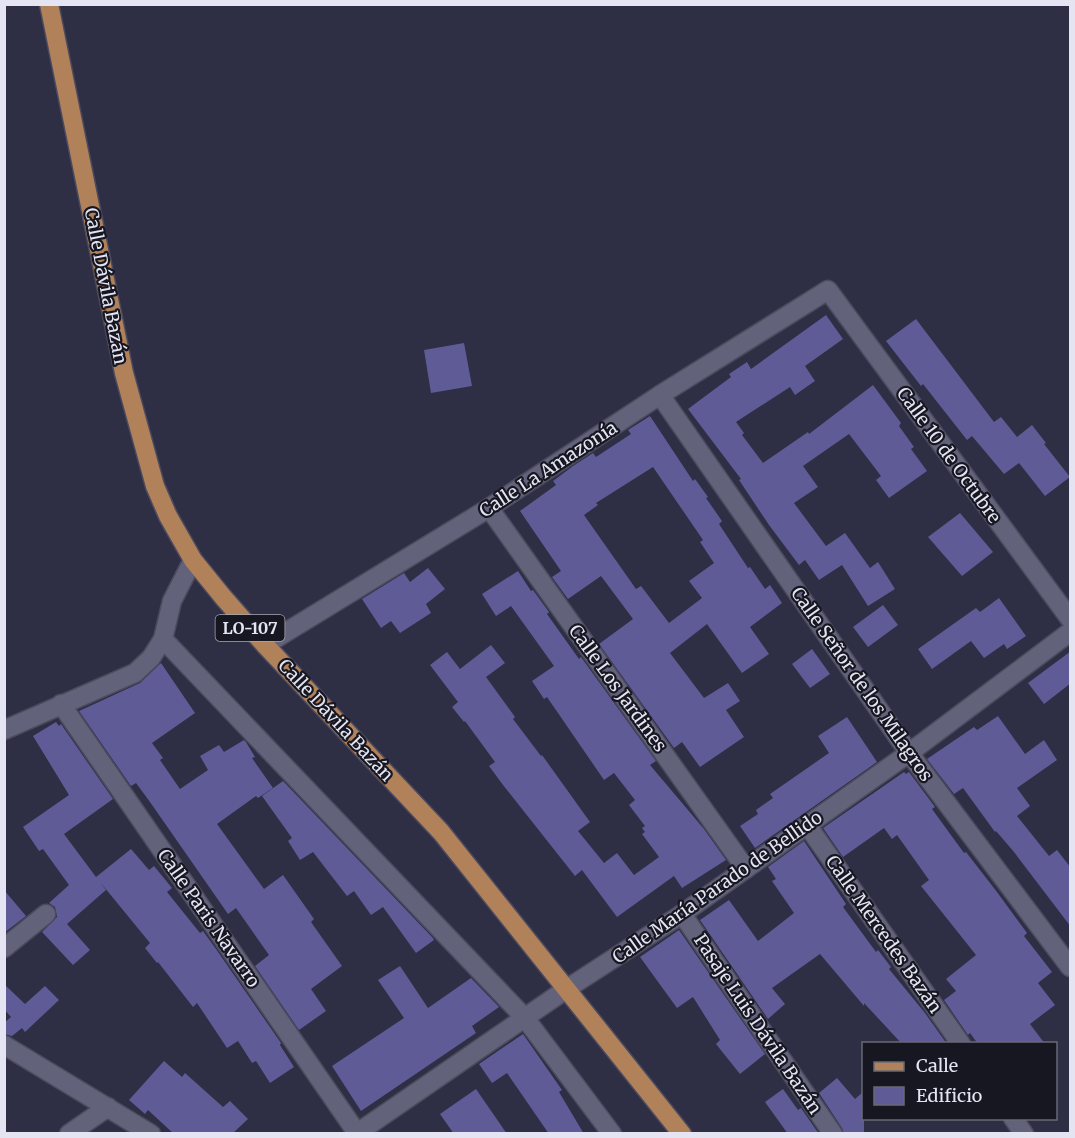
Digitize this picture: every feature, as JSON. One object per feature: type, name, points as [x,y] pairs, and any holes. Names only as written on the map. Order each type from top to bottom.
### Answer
[{"type":"main road","name":"Calle Dávila Bazán","points":[[49,4],[124,373],[155,486],[168,516],[193,560],[265,645],[441,832],[568,988],[682,1134]]},
{"type":"street","name":"Calle La Amazonía","points":[[265,645],[489,508],[660,395],[828,290]]},
{"type":"street","name":"Calle 10 de Octubre","points":[[828,290],[1071,619]]},
{"type":"street","name":"Calle Señor de los Milagros","points":[[660,395],[909,753],[1071,967]]},
{"type":"street","name":"Calle Los Jardines","points":[[489,508],[747,868]]},
{"type":"street","points":[[4,730],[135,673],[151,658],[163,639],[172,601],[193,560]]},
{"type":"street","name":"Calle María Parado de Bellido","points":[[357,1133],[381,1127],[525,1018],[682,914],[909,753],[1071,632]]},
{"type":"street","points":[[163,639],[525,1018],[612,1134]]},
{"type":"street","name":"Calle Paris Navarro","points":[[61,704],[357,1133]]},
{"type":"street","name":"Calle Mercedes Bazán","points":[[807,825],[960,1042]]},
{"type":"street","points":[[4,948],[46,914]]},
{"type":"street","name":"Pasaje Luis Dávila Bazán","points":[[682,914],[833,1134]]},
{"type":"street","points":[[4,1045],[152,1134]]},
{"type":"street","points":[[69,1134],[108,1107]]},
{"type":"street","points":[[1014,1120],[1024,1134]]},
{"type":"building","points":[[826,315],[843,339],[805,366],[815,381],[795,395],[790,387],[736,422],[744,433],[742,435],[763,463],[808,432],[809,434],[873,385],[901,423],[899,426],[914,447],[911,449],[927,471],[889,498],[876,480],[881,476],[849,434],[803,466],[818,487],[794,503],[826,546],[845,533],[870,568],[878,562],[895,589],[868,606],[842,565],[819,580],[805,560],[799,565],[769,525],[739,480],[741,479],[688,409],[731,377],[729,374],[747,362],[751,369]]},
{"type":"building","points":[[916,319],[994,422],[1001,417],[1017,437],[1032,425],[1070,477],[1045,496],[1019,463],[1004,474],[972,436],[967,440],[886,341]]},
{"type":"building","points":[[464,343],[472,386],[431,393],[424,350]]},
{"type":"building","points":[[650,416],[693,481],[695,479],[708,497],[706,498],[722,521],[719,524],[748,568],[750,567],[765,589],[770,585],[782,603],[750,627],[769,654],[742,673],[707,624],[670,653],[704,698],[728,683],[740,701],[726,710],[744,737],[700,767],[682,742],[674,748],[599,644],[633,619],[601,576],[568,599],[552,577],[561,571],[520,511],[556,485],[553,481],[573,466],[593,453],[596,457],[631,434],[628,430]],"holes":[[[653,467],[703,540],[700,542],[714,563],[689,581],[702,598],[669,623],[641,586],[636,589],[584,515],[598,505],[596,503]]]},
{"type":"building","points":[[960,513],[993,552],[962,576],[928,537]]},
{"type":"building","points":[[428,568],[445,589],[426,604],[431,613],[400,633],[391,621],[381,628],[362,599],[404,573],[410,582]]},
{"type":"building","points":[[518,571],[549,612],[547,614],[579,659],[581,657],[656,761],[650,765],[704,829],[726,860],[682,888],[674,876],[617,917],[582,870],[575,876],[503,785],[489,766],[495,762],[452,707],[458,702],[430,665],[447,652],[460,669],[491,645],[505,663],[486,677],[515,717],[513,719],[590,822],[578,831],[604,863],[617,853],[634,875],[659,857],[642,834],[645,832],[642,828],[645,826],[629,805],[635,800],[614,773],[604,780],[547,697],[544,699],[532,681],[554,666],[511,606],[496,616],[482,594]]},
{"type":"building","points":[[999,598],[1026,636],[1007,649],[1004,644],[984,658],[971,641],[932,669],[918,649],[976,608],[980,612]]},
{"type":"building","points":[[883,605],[898,625],[868,647],[853,627]]},
{"type":"building","points":[[812,649],[830,674],[810,688],[792,664]]},
{"type":"building","points":[[1071,651],[1071,683],[1044,704],[1028,683]]},
{"type":"building","points":[[161,663],[195,713],[152,743],[163,758],[160,760],[180,789],[208,770],[200,756],[219,745],[224,752],[244,740],[246,742],[255,757],[252,758],[273,788],[258,798],[256,796],[217,824],[264,889],[283,875],[314,919],[311,922],[342,966],[311,989],[326,1011],[299,1030],[255,966],[269,955],[236,908],[228,914],[150,802],[136,783],[131,786],[79,711],[140,683]]},
{"type":"building","points":[[998,716],[1025,754],[1044,740],[1057,760],[1017,788],[1030,806],[1017,816],[1049,856],[1057,850],[1071,868],[1071,927],[963,788],[954,794],[927,759],[974,727],[977,730]]},
{"type":"building","points":[[847,717],[877,762],[755,848],[740,826],[758,814],[756,810],[773,798],[770,794],[829,753],[818,736]]},
{"type":"building","points":[[56,722],[59,726],[61,724],[113,799],[64,834],[96,877],[131,849],[149,870],[154,866],[172,888],[167,892],[200,933],[203,931],[281,1043],[280,1045],[294,1067],[270,1083],[256,1061],[252,1063],[238,1041],[227,1048],[197,1003],[193,1007],[145,948],[150,943],[100,882],[106,890],[67,924],[90,950],[73,965],[42,932],[57,917],[55,907],[49,903],[69,885],[43,849],[39,851],[23,827],[69,795],[33,736]]},
{"type":"building","points":[[904,772],[906,774],[909,772],[935,807],[932,809],[964,853],[966,852],[997,892],[1027,933],[1024,936],[1052,972],[1038,983],[1055,1005],[1030,1024],[1044,1042],[977,1042],[970,1033],[968,1035],[944,1000],[956,991],[946,979],[976,955],[921,886],[929,880],[897,835],[892,839],[884,828],[843,857],[823,828]]},
{"type":"building","points":[[283,781],[434,940],[416,953],[383,907],[371,915],[354,891],[347,896],[313,852],[300,860],[288,841],[292,838],[262,796]]},
{"type":"building","points":[[804,841],[846,904],[843,907],[876,952],[878,950],[891,967],[889,969],[946,1042],[900,1042],[864,1003],[864,1006],[820,954],[772,988],[785,1004],[768,1019],[700,920],[729,900],[758,941],[794,913],[772,881],[776,879],[768,867]]},
{"type":"building","points":[[4,890],[26,916],[4,933]]},
{"type":"building","points":[[679,930],[765,1054],[740,1074],[716,1044],[720,1040],[693,997],[677,1008],[640,957]]},
{"type":"building","points":[[400,966],[428,1008],[471,978],[499,1007],[472,1026],[476,1033],[361,1111],[332,1066],[404,1018],[378,980]]},
{"type":"building","points":[[4,984],[25,1004],[45,986],[59,1000],[25,1032],[22,1028],[12,1036],[4,1034],[4,1023],[11,1017],[4,1009]]},
{"type":"building","points":[[523,1034],[562,1090],[559,1092],[584,1134],[549,1134],[507,1073],[492,1083],[479,1064]]},
{"type":"building","points":[[164,1061],[182,1077],[185,1073],[223,1107],[230,1101],[248,1119],[232,1134],[174,1134],[148,1110],[145,1114],[129,1100]]},
{"type":"building","points":[[837,1078],[855,1099],[862,1093],[864,1134],[844,1134],[819,1093]]},
{"type":"building","points":[[476,1089],[507,1134],[454,1134],[440,1114]]},
{"type":"building","points":[[783,1089],[798,1110],[801,1108],[819,1134],[788,1134],[765,1102]]}]
